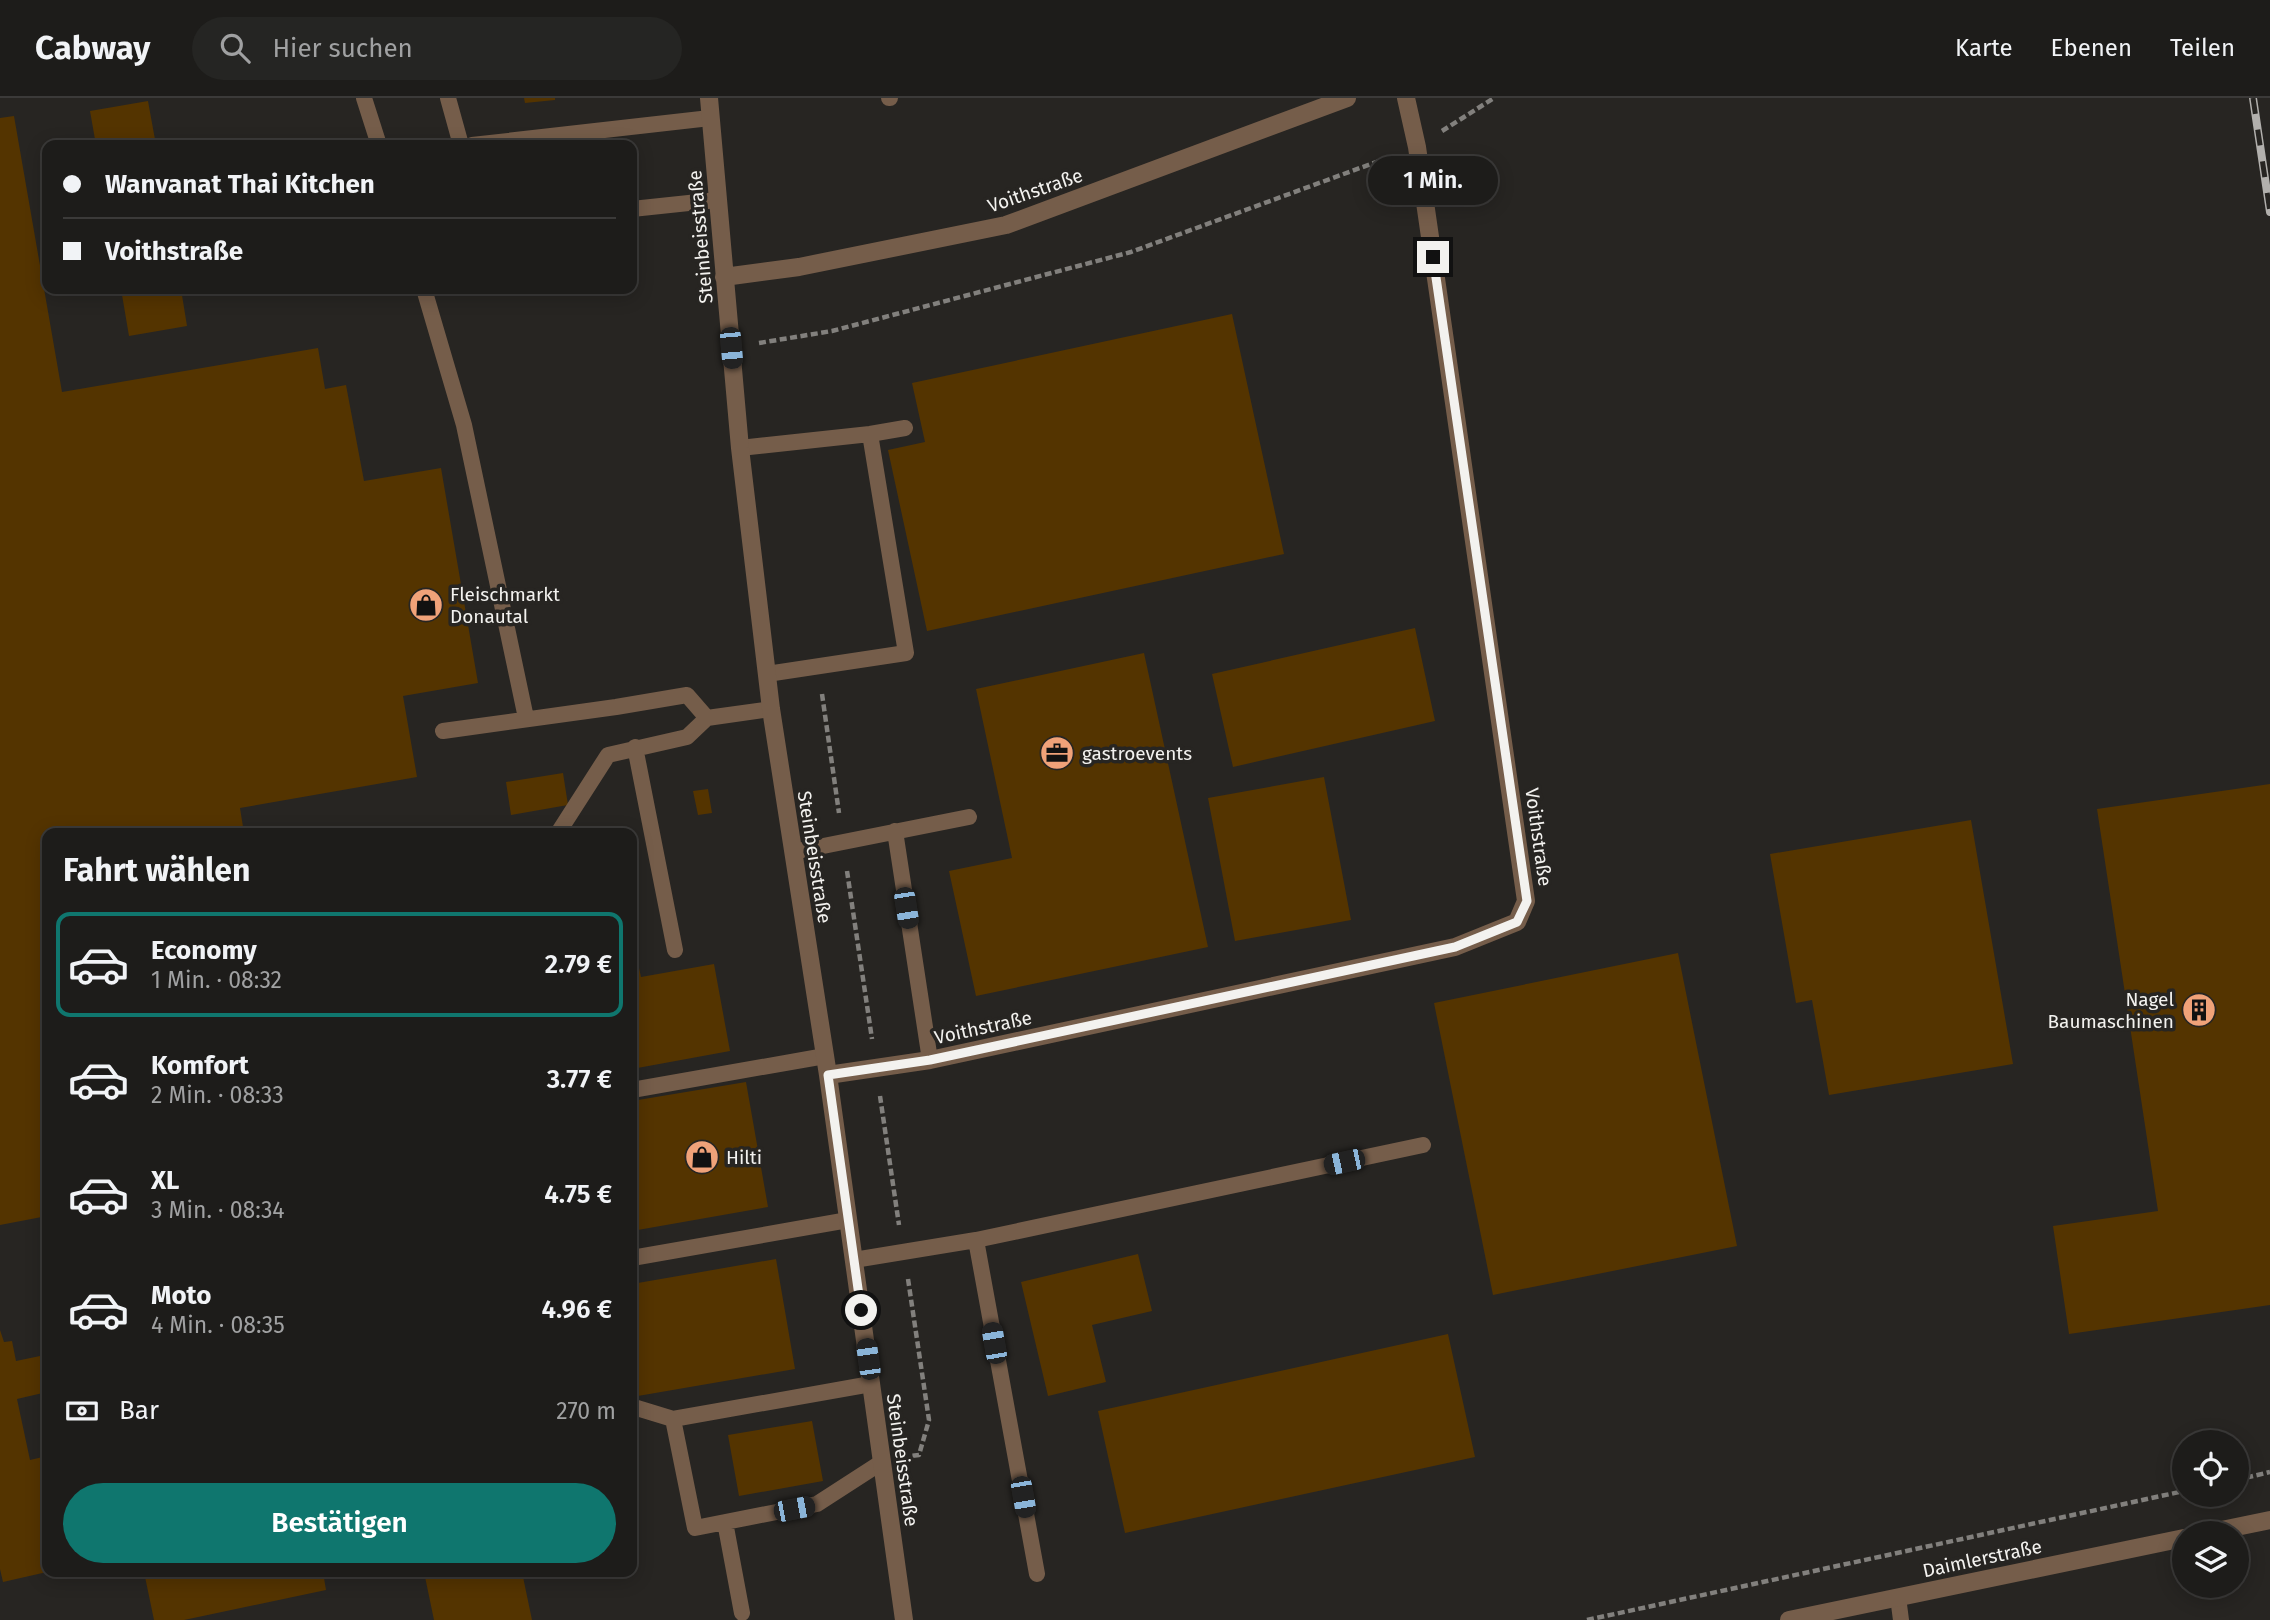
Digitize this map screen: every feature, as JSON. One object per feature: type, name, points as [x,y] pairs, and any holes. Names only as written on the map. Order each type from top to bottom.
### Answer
[{"type":"street","name":"Steinbeisstraße","points":[[709,98],[740,448],[766,674],[828,1075],[904,1620]]},
{"type":"street","name":"Voithstraße","points":[[724,277],[799,267],[1006,225],[1347,98]]},
{"type":"street","name":"Voithstraße","points":[[828,1075],[930,1060],[1455,947],[1517,922],[1527,901],[1417,147],[1406,98]]},
{"type":"street","points":[[2249,1524],[2270,1520]]},
{"type":"street","name":"Daimlerstraße","points":[[1789,1620],[2172,1540]]},
{"type":"lane","points":[[364,98],[377,140]]},
{"type":"lane","points":[[448,98],[460,140]]},
{"type":"lane","points":[[516,140],[710,118]]},
{"type":"lane","points":[[637,208],[717,200]]},
{"type":"lane","points":[[425,294],[464,425],[526,718]]},
{"type":"lane","points":[[740,448],[870,435],[905,428]]},
{"type":"lane","points":[[766,674],[906,653],[870,435]]},
{"type":"lane","points":[[443,731],[687,695],[707,718]]},
{"type":"lane","points":[[561,828],[608,755],[687,737],[707,718],[771,709]]},
{"type":"lane","points":[[635,747],[675,950]]},
{"type":"lane","points":[[793,852],[969,817]]},
{"type":"lane","points":[[895,831],[930,1060]]},
{"type":"lane","points":[[637,1089],[825,1056]]},
{"type":"lane","points":[[854,1260],[976,1240],[1423,1145]]},
{"type":"lane","points":[[637,1257],[848,1220]]},
{"type":"lane","points":[[976,1240],[1037,1574]]},
{"type":"lane","points":[[637,1408],[673,1419],[871,1384]]},
{"type":"lane","points":[[673,1419],[695,1528],[817,1504],[882,1462]]},
{"type":"lane","points":[[726,1522],[742,1613]]},
{"type":"lane","points":[[1898,1597],[1901,1620]]},
{"type":"path","points":[[731,348],[832,331],[1131,252],[1417,147],[1494,98]]},
{"type":"path","points":[[2249,1477],[2270,1472]]},
{"type":"path","points":[[1587,1620],[2172,1495]]},
{"type":"building","points":[[524,98],[555,98],[555,100],[525,103]]},
{"type":"building","points":[[148,101],[155,140],[95,140],[90,111]]},
{"type":"building","points":[[14,116],[42,277],[42,294],[45,294],[62,392],[318,348],[325,389],[346,385],[364,481],[441,468],[478,683],[403,696],[417,777],[240,808],[243,828],[42,828],[42,1217],[0,1225],[0,118]]},
{"type":"building","points":[[122,294],[182,294],[187,326],[129,336]]},
{"type":"building","points":[[1232,314],[1284,554],[927,631],[888,450],[925,442],[912,383]]},
{"type":"building","points":[[1415,628],[1435,721],[1233,767],[1212,674]]},
{"type":"building","points":[[1144,653],[1208,947],[976,996],[949,871],[1012,858],[976,689]]},
{"type":"building","points":[[563,773],[568,805],[511,815],[506,782]]},
{"type":"building","points":[[1324,777],[1351,920],[1235,941],[1208,798]]},
{"type":"building","name":"Nagel Baumaschinen","points":[[2270,784],[2270,1305],[2069,1334],[2053,1226],[2158,1211],[2097,809]]},
{"type":"building","points":[[708,789],[712,813],[698,815],[693,791]]},
{"type":"building","name":"Nagel Baumaschinen","points":[[1971,820],[2013,1064],[1829,1095],[1812,1000],[1796,1003],[1770,854]]},
{"type":"building","points":[[1678,953],[1737,1246],[1493,1295],[1434,1003]]},
{"type":"building","points":[[637,959],[641,977],[714,964],[730,1051],[637,1068]]},
{"type":"building","points":[[746,1082],[768,1207],[637,1230],[637,1100]]},
{"type":"building","points":[[1138,1254],[1152,1311],[1092,1325],[1106,1382],[1048,1396],[1021,1282]]},
{"type":"building","points":[[776,1259],[795,1369],[637,1396],[637,1283]]},
{"type":"building","points":[[0,1330],[4,1342],[12,1341],[16,1361],[40,1356],[42,1366],[42,1393],[17,1399],[30,1460],[42,1457],[42,1573],[3,1582],[0,1569]]},
{"type":"building","points":[[1448,1334],[1475,1457],[1125,1533],[1098,1411]]},
{"type":"building","points":[[812,1421],[823,1481],[739,1496],[728,1435]]},
{"type":"building","points":[[145,1577],[324,1577],[326,1590],[184,1620],[154,1620]]},
{"type":"building","points":[[425,1577],[523,1577],[532,1620],[434,1620]]},
{"type":"railway","points":[[2253,98],[2270,212]]},
{"type":"place","name":"Fleischmarkt Donautal","points":[[426,605]]},
{"type":"place","name":"gastroevents","points":[[1057,753]]},
{"type":"place","name":"Nagel Baumaschinen","points":[[2199,1010]]},
{"type":"place","name":"Hilti","points":[[702,1157]]},
{"type":"route","points":[[861,1310],[828,1075],[930,1060],[1455,947],[1517,922],[1527,901],[1433,257]]}]
